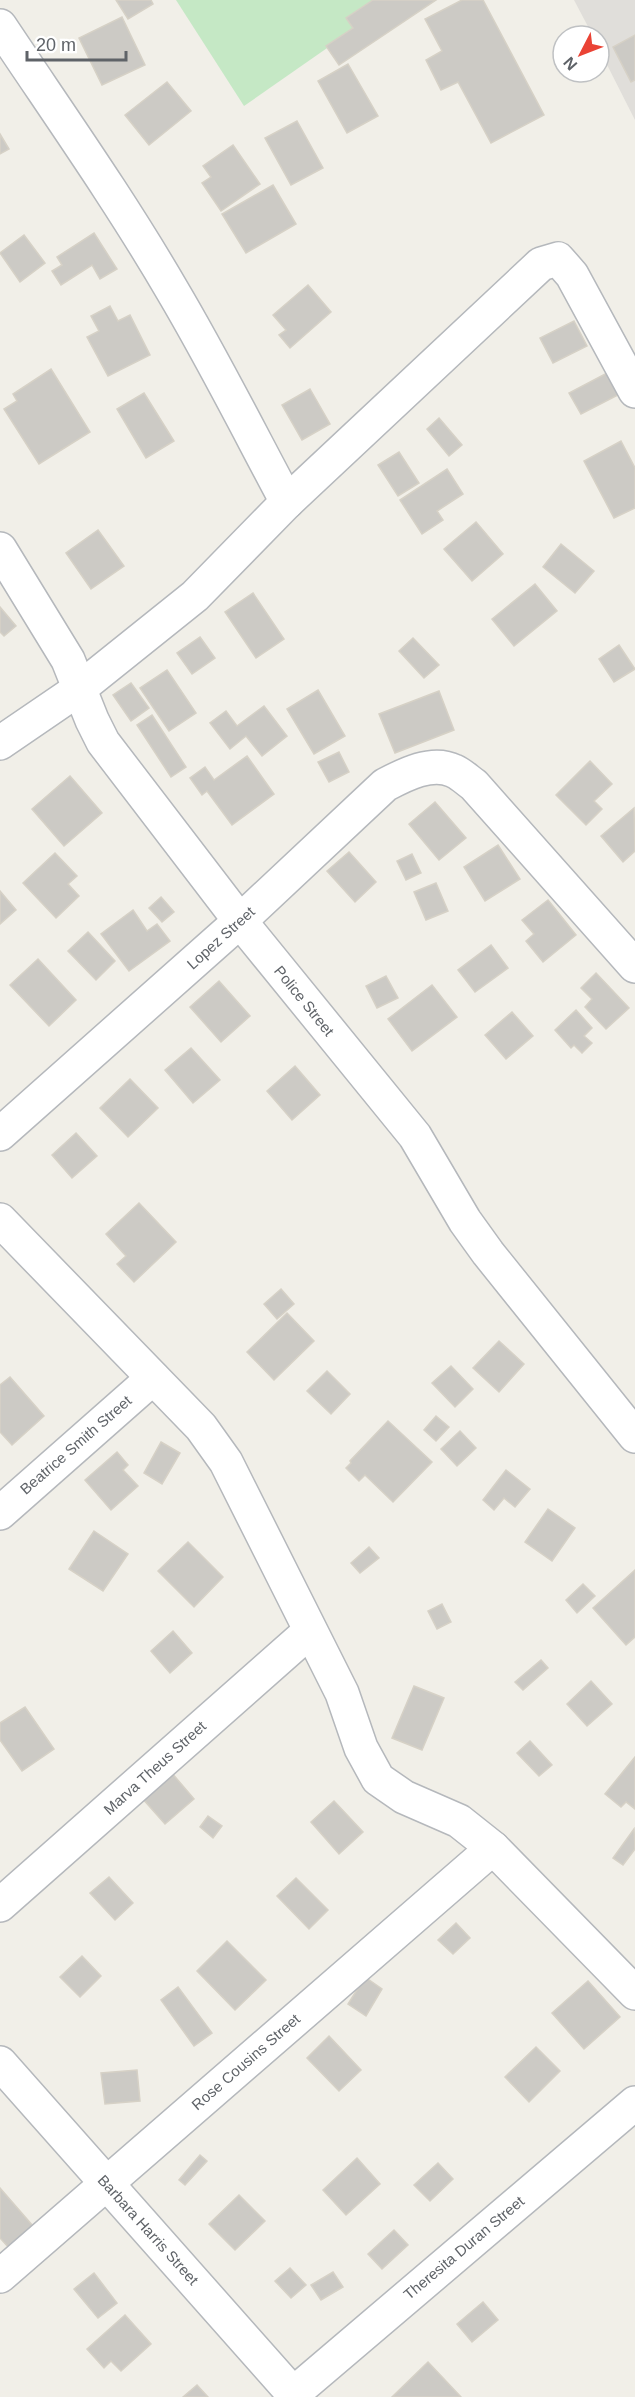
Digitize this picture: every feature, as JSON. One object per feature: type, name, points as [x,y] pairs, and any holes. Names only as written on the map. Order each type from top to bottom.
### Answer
[{"type":"street","points":[[0,26],[171,287],[287,502]]},
{"type":"street","points":[[0,743],[79,689],[195,596],[287,502],[541,264],[558,259],[572,275],[635,391]]},
{"type":"street","name":"Police Street","points":[[0,549],[68,660],[104,742],[240,921],[415,1136],[465,1221],[488,1253],[635,1436]]},
{"type":"street","name":"Lopez Street","points":[[0,1134],[240,921],[385,785],[405,775],[429,768],[452,770],[474,785],[635,966]]},
{"type":"street","points":[[0,1220],[201,1427],[226,1462],[342,1693],[361,1748],[378,1779],[404,1797],[459,1821],[493,1848],[635,1993]]},
{"type":"street","name":"Beatrice Smith Street","points":[[0,1513],[153,1378]]},
{"type":"street","name":"Marva Theus Street","points":[[0,1905],[310,1631]]},
{"type":"street","name":"Rose Cousins Street","points":[[0,2276],[493,1848]]},
{"type":"street","name":"Barbara Harris Street","points":[[0,2063],[295,2395]]},
{"type":"street","name":"Theresita Duran Street","points":[[295,2395],[635,2103]]},
{"type":"shaded area","points":[[574,0],[635,0],[635,120],[611,73],[611,24],[587,24]]},
{"type":"green space","points":[[176,0],[396,0],[244,106]]},
{"type":"building","points":[[116,0],[151,0],[153,4],[128,19]]},
{"type":"building","points":[[373,0],[436,0],[339,65],[326,46],[353,28],[346,18]]},
{"type":"building","points":[[462,0],[483,0],[544,115],[491,143],[458,82],[441,90],[426,60],[442,51],[425,19]]},
{"type":"building","points":[[122,17],[145,65],[102,85],[79,38]]},
{"type":"building","points":[[635,35],[635,80],[631,82],[613,47]]},
{"type":"building","points":[[348,64],[378,116],[347,133],[318,81]]},
{"type":"building","points":[[167,82],[191,111],[149,145],[125,115]]},
{"type":"building","points":[[297,121],[323,168],[291,185],[265,138]]},
{"type":"building","points":[[0,134],[9,149],[0,154]]},
{"type":"building","points":[[233,145],[260,184],[221,211],[202,183],[211,177],[203,166]]},
{"type":"building","points":[[273,185],[296,224],[246,253],[222,214]]},
{"type":"building","points":[[94,233],[117,269],[100,279],[92,265],[61,285],[52,271],[62,265],[57,257]]},
{"type":"building","points":[[24,235],[45,263],[20,282],[0,253]]},
{"type":"building","points":[[308,285],[331,312],[290,348],[279,335],[286,330],[273,315]]},
{"type":"building","points":[[110,306],[118,321],[130,315],[150,355],[108,376],[87,337],[99,331],[91,316]]},
{"type":"building","points":[[574,321],[587,346],[553,363],[540,338]]},
{"type":"building","points":[[51,369],[90,432],[39,464],[4,409],[17,401],[13,394]]},
{"type":"building","points":[[607,373],[618,395],[581,414],[569,393]]},
{"type":"building","points":[[310,389],[330,424],[302,440],[282,405]]},
{"type":"building","points":[[144,393],[174,441],[146,458],[117,409]]},
{"type":"building","points":[[439,418],[462,445],[449,456],[427,429]]},
{"type":"building","points":[[621,441],[635,468],[635,508],[614,518],[584,461]]},
{"type":"building","points":[[399,452],[419,483],[398,496],[378,465]]},
{"type":"building","points":[[447,469],[463,494],[437,511],[443,520],[422,534],[400,500]]},
{"type":"building","points":[[476,522],[503,554],[472,581],[444,549]]},
{"type":"building","points":[[98,530],[124,566],[91,589],[66,553]]},
{"type":"building","points":[[561,544],[594,571],[575,593],[543,567]]},
{"type":"building","points":[[535,584],[557,611],[514,646],[492,619]]},
{"type":"building","points":[[253,593],[284,639],[256,658],[225,612]]},
{"type":"building","points":[[0,607],[16,626],[4,636],[0,632]]},
{"type":"building","points":[[200,637],[215,658],[192,674],[177,653]]},
{"type":"building","points":[[413,638],[439,665],[424,678],[399,651]]},
{"type":"building","points":[[619,645],[635,669],[614,682],[599,659]]},
{"type":"building","points":[[167,670],[196,713],[169,731],[140,688]]},
{"type":"building","points":[[131,683],[149,708],[131,721],[113,695]]},
{"type":"building","points":[[318,690],[345,736],[314,754],[287,709]]},
{"type":"building","points":[[439,691],[454,730],[395,753],[379,714]]},
{"type":"building","points":[[264,706],[287,736],[262,756],[246,736],[230,749],[210,723],[226,711],[237,726]]},
{"type":"building","points":[[152,715],[186,767],[171,777],[137,725]]},
{"type":"building","points":[[339,752],[349,772],[329,782],[318,762]]},
{"type":"building","points":[[247,756],[274,794],[232,825],[207,791],[202,795],[190,778],[205,767],[214,780]]},
{"type":"building","points":[[590,761],[612,784],[594,801],[602,809],[586,825],[556,795]]},
{"type":"building","points":[[70,776],[102,813],[64,846],[32,809]]},
{"type":"building","points":[[435,802],[466,838],[439,860],[409,824]]},
{"type":"building","points":[[634,808],[635,851],[623,862],[601,836]]},
{"type":"building","points":[[498,845],[520,879],[485,901],[464,867]]},
{"type":"building","points":[[349,852],[376,882],[355,902],[327,871]]},
{"type":"building","points":[[55,853],[77,876],[68,884],[79,896],[56,918],[23,883]]},
{"type":"building","points":[[412,854],[421,873],[406,880],[397,861]]},
{"type":"building","points":[[436,883],[448,911],[426,920],[414,892]]},
{"type":"building","points":[[0,891],[16,910],[0,924]]},
{"type":"building","points":[[161,897],[174,912],[162,922],[149,908]]},
{"type":"building","points":[[548,900],[576,935],[543,962],[526,941],[534,934],[522,920]]},
{"type":"building","points":[[133,910],[147,931],[157,924],[170,941],[129,971],[101,934]]},
{"type":"building","points":[[88,932],[115,961],[96,980],[68,951]]},
{"type":"building","points":[[491,945],[508,968],[475,992],[458,970]]},
{"type":"building","points":[[38,959],[76,1000],[49,1026],[10,985]]},
{"type":"building","points":[[596,973],[629,1008],[606,1029],[585,1007],[592,999],[581,988]]},
{"type":"building","points":[[386,976],[398,998],[377,1008],[366,986]]},
{"type":"building","points":[[219,981],[250,1016],[221,1042],[190,1007]]},
{"type":"building","points":[[432,985],[457,1017],[412,1051],[388,1019]]},
{"type":"building","points":[[576,1010],[592,1028],[584,1036],[592,1043],[582,1053],[574,1045],[571,1048],[555,1030]]},
{"type":"building","points":[[512,1012],[533,1036],[506,1059],[485,1035]]},
{"type":"building","points":[[191,1048],[220,1080],[193,1103],[165,1070]]},
{"type":"building","points":[[295,1066],[320,1095],[292,1120],[267,1091]]},
{"type":"building","points":[[130,1079],[158,1108],[128,1137],[100,1108]]},
{"type":"building","points":[[76,1133],[97,1156],[72,1178],[52,1155]]},
{"type":"building","points":[[139,1203],[176,1242],[134,1282],[117,1264],[126,1256],[106,1234]]},
{"type":"building","points":[[281,1289],[294,1304],[277,1319],[264,1304]]},
{"type":"building","points":[[287,1313],[314,1341],[274,1380],[247,1352]]},
{"type":"building","points":[[499,1341],[524,1364],[499,1392],[473,1368]]},
{"type":"building","points":[[451,1366],[473,1389],[455,1407],[432,1383]]},
{"type":"building","points":[[327,1371],[350,1394],[331,1414],[307,1391]]},
{"type":"building","points":[[10,1377],[44,1416],[12,1445],[0,1432],[0,1385]]},
{"type":"building","points":[[436,1416],[449,1427],[436,1441],[424,1430]]},
{"type":"building","points":[[388,1421],[432,1462],[393,1502],[365,1475],[359,1481],[346,1468]]},
{"type":"building","points":[[460,1431],[476,1448],[457,1466],[441,1449]]},
{"type":"building","points":[[161,1442],[180,1453],[162,1484],[144,1473]]},
{"type":"building","points":[[117,1452],[128,1465],[123,1470],[138,1486],[111,1510],[85,1480]]},
{"type":"building","points":[[506,1470],[530,1489],[515,1507],[504,1498],[494,1510],[483,1500]]},
{"type":"building","points":[[548,1509],[575,1528],[552,1561],[525,1542]]},
{"type":"building","points":[[94,1531],[128,1554],[103,1591],[69,1569]]},
{"type":"building","points":[[188,1542],[223,1577],[194,1607],[158,1571]]},
{"type":"building","points":[[369,1547],[379,1558],[360,1573],[351,1563]]},
{"type":"building","points":[[635,1570],[635,1637],[626,1645],[593,1608]]},
{"type":"building","points":[[583,1584],[595,1596],[577,1613],[566,1600]]},
{"type":"building","points":[[442,1604],[451,1622],[437,1629],[428,1611]]},
{"type":"building","points":[[173,1631],[192,1653],[170,1673],[151,1651]]},
{"type":"building","points":[[541,1660],[548,1668],[523,1690],[515,1682]]},
{"type":"building","points":[[591,1681],[612,1704],[587,1726],[567,1704]]},
{"type":"building","points":[[414,1686],[444,1698],[422,1750],[392,1738]]},
{"type":"building","points":[[25,1707],[54,1749],[22,1771],[0,1740],[0,1723]]},
{"type":"building","points":[[530,1741],[552,1765],[539,1776],[517,1753]]},
{"type":"building","points":[[635,1757],[635,1809],[626,1802],[621,1807],[605,1794]]},
{"type":"building","points":[[171,1772],[194,1799],[165,1824],[142,1798]]},
{"type":"building","points":[[334,1801],[363,1832],[339,1854],[311,1822]]},
{"type":"building","points":[[208,1816],[222,1826],[213,1838],[200,1827]]},
{"type":"building","points":[[634,1829],[635,1849],[623,1865],[613,1858]]},
{"type":"building","points":[[109,1877],[133,1903],[115,1920],[90,1893]]},
{"type":"building","points":[[296,1878],[328,1910],[309,1929],[277,1896]]},
{"type":"building","points":[[456,1923],[470,1938],[453,1954],[438,1940]]},
{"type":"building","points":[[227,1941],[266,1980],[235,2010],[197,1971]]},
{"type":"building","points":[[82,1956],[101,1976],[80,1997],[60,1977]]},
{"type":"building","points":[[365,1977],[382,1989],[366,2016],[348,2004]]},
{"type":"building","points":[[588,1981],[620,2017],[584,2049],[552,2013]]},
{"type":"building","points":[[178,1987],[212,2033],[194,2046],[161,2000]]},
{"type":"building","points":[[329,2036],[361,2070],[339,2091],[307,2058]]},
{"type":"building","points":[[536,2047],[560,2071],[529,2102],[505,2077]]},
{"type":"building","points":[[137,2070],[140,2101],[105,2104],[101,2073]]},
{"type":"building","points":[[200,2155],[207,2161],[185,2185],[179,2180]]},
{"type":"building","points":[[357,2158],[380,2184],[346,2215],[323,2190]]},
{"type":"building","points":[[438,2163],[453,2179],[430,2201],[414,2185]]},
{"type":"building","points":[[0,2188],[33,2226],[9,2248],[0,2238]]},
{"type":"building","points":[[239,2195],[265,2221],[235,2250],[209,2224]]},
{"type":"building","points":[[394,2230],[408,2245],[382,2269],[368,2254]]},
{"type":"building","points":[[290,2268],[306,2285],[291,2298],[275,2281]]},
{"type":"building","points":[[333,2272],[343,2287],[321,2300],[311,2285]]},
{"type":"building","points":[[94,2273],[117,2303],[98,2318],[74,2289]]},
{"type":"building","points":[[483,2302],[498,2320],[472,2342],[457,2324]]},
{"type":"building","points":[[125,2315],[151,2344],[121,2371],[111,2361],[104,2368],[87,2349]]},
{"type":"building","points":[[428,2362],[461,2397],[392,2397]]},
{"type":"building","points":[[197,2385],[208,2397],[183,2397]]}]
